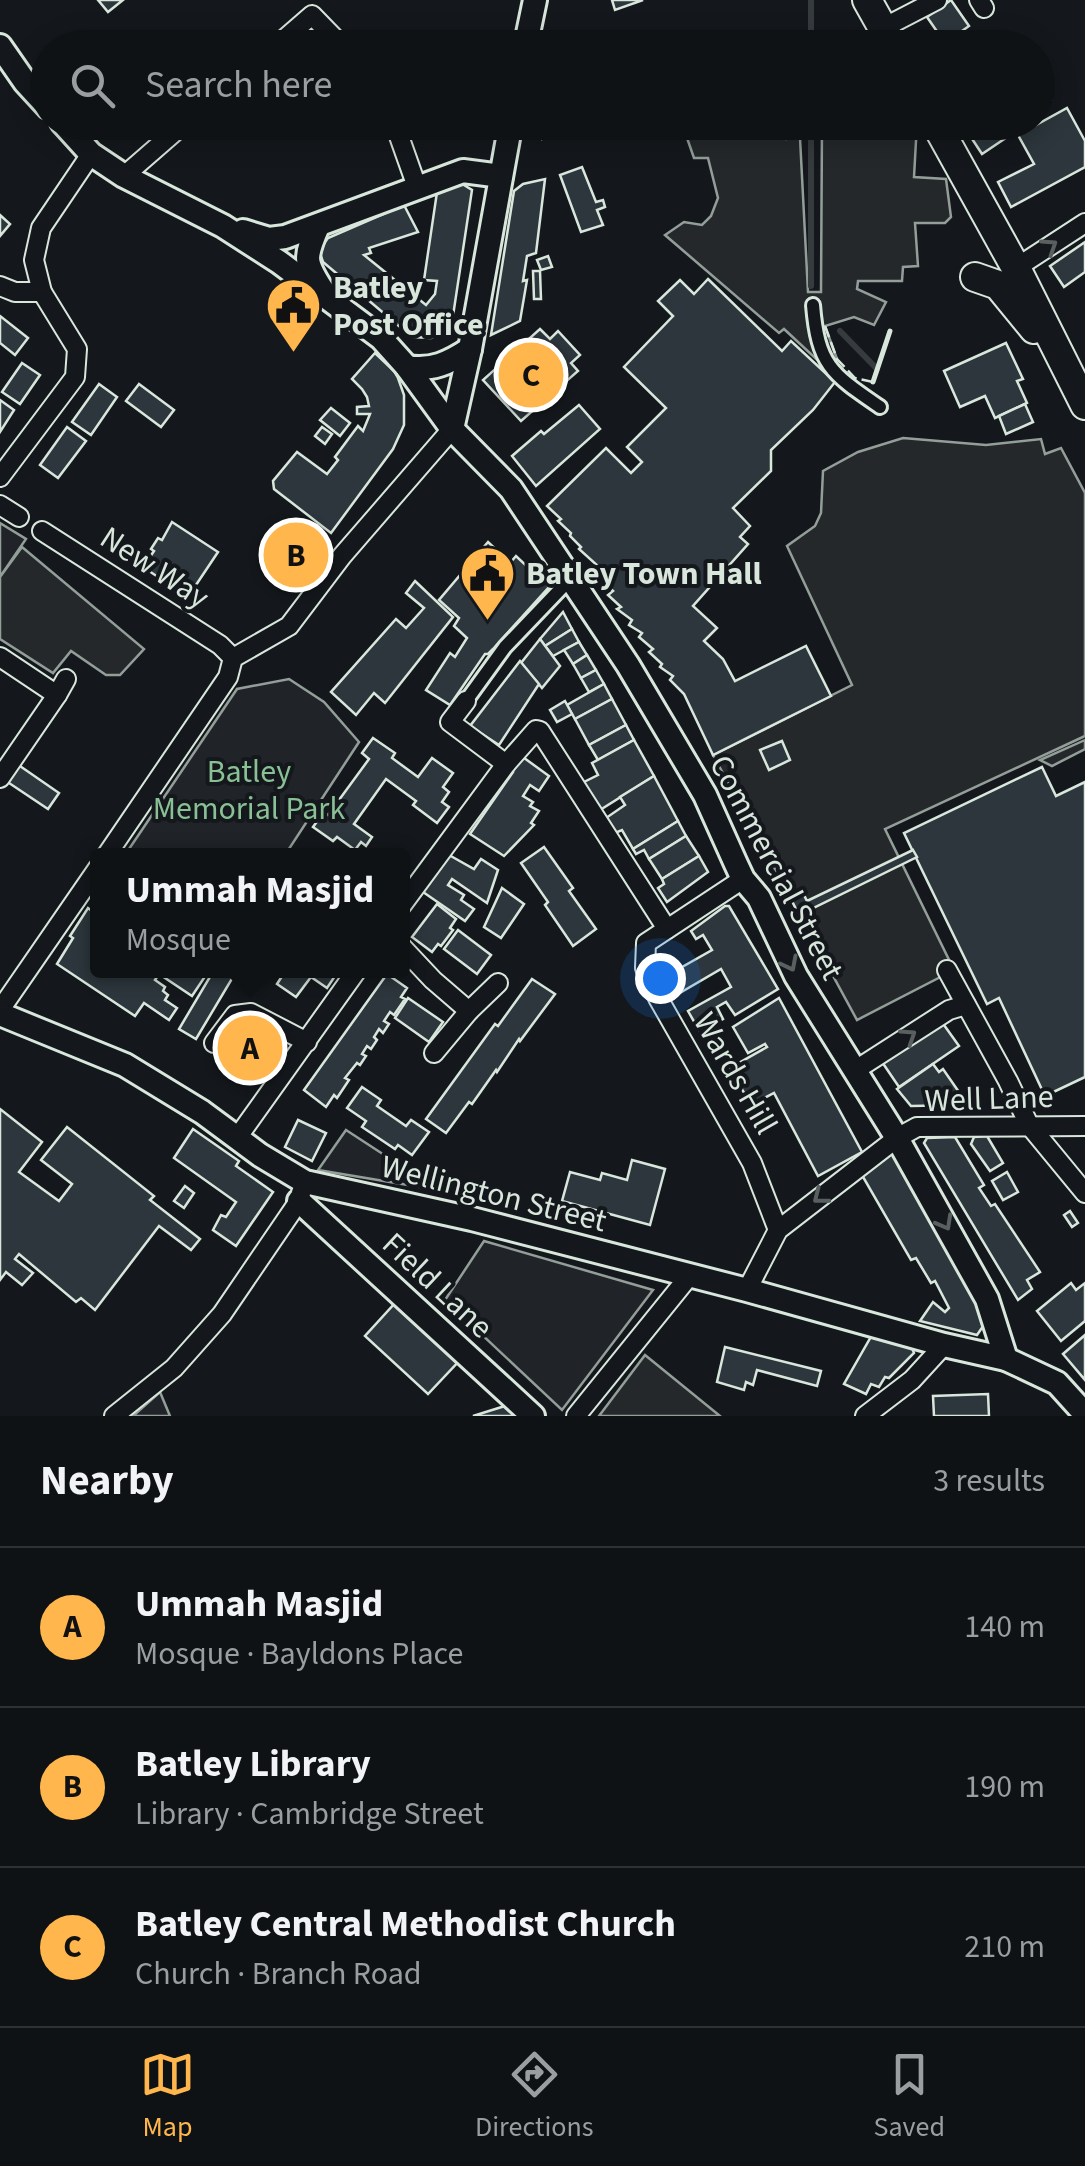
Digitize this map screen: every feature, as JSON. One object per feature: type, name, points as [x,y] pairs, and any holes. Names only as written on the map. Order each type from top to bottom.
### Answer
[{"type":"main road","points":[[868,0],[884,30]]},
{"type":"main road","points":[[945,140],[1016,268],[1076,362],[1085,405]]},
{"type":"main road","points":[[974,278],[998,285],[1076,362]]},
{"type":"street","points":[[529,30],[534,0]]},
{"type":"street","points":[[898,30],[937,0]]},
{"type":"street","points":[[295,30],[312,15],[327,30]]},
{"type":"street","points":[[3,57],[30,88]]},
{"type":"street","points":[[78,140],[91,154],[124,176],[224,226],[269,239],[318,226],[463,171],[501,176]]},
{"type":"street","points":[[124,176],[165,140]]},
{"type":"street","points":[[400,140],[417,187]]},
{"type":"street","points":[[111,848],[228,678],[232,658],[289,626],[452,428],[508,140]]},
{"type":"street","points":[[0,477],[74,377],[77,349],[42,292],[34,260],[41,228],[91,154]]},
{"type":"street","points":[[1016,268],[1085,224]]},
{"type":"street","name":"Commercial Street","points":[[224,226],[381,338],[452,428],[511,489],[628,666],[706,796],[743,879],[758,898],[796,976],[897,1138],[987,1299],[1006,1360]]},
{"type":"street","points":[[318,226],[307,252],[310,272],[325,295]]},
{"type":"street","points":[[0,286],[16,292],[42,292]]},
{"type":"street","points":[[813,304],[822,354],[839,378],[880,407]]},
{"type":"street","points":[[407,367],[434,368],[470,349]]},
{"type":"street","points":[[0,505],[19,517]]},
{"type":"street","name":"New Way","points":[[42,531],[220,645],[232,658]]},
{"type":"street","points":[[506,764],[450,722],[506,646],[571,578]]},
{"type":"street","points":[[0,657],[61,687],[0,778]]},
{"type":"street","points":[[410,894],[506,764],[536,730],[667,929]]},
{"type":"street","name":"Wards Hill","points":[[743,879],[646,943],[645,968],[658,998],[752,1163],[778,1230]]},
{"type":"street","points":[[0,1012],[90,880]]},
{"type":"street","points":[[410,955],[469,1011]]},
{"type":"street","points":[[947,970],[1029,1125],[1085,1194]]},
{"type":"street","points":[[237,1138],[351,978]]},
{"type":"street","points":[[434,1053],[498,983]]},
{"type":"street","points":[[854,1071],[949,1010],[966,1005]]},
{"type":"street","name":"Wellington Street","points":[[0,1012],[124,1065],[202,1112],[302,1192],[472,1219],[1006,1360],[1057,1383],[1085,1414]]},
{"type":"street","points":[[214,1043],[235,1015],[251,1012],[307,1042]]},
{"type":"street","name":"Well Lane","points":[[897,1138],[917,1127],[1085,1126]]},
{"type":"street","points":[[748,1290],[778,1230],[897,1138]]},
{"type":"street","points":[[114,1416],[174,1368],[222,1314],[302,1192]]},
{"type":"street","name":"Field Lane","points":[[302,1192],[533,1416]]},
{"type":"street","points":[[576,1416],[690,1276]]},
{"type":"street","points":[[865,1416],[912,1380],[944,1345]]},
{"type":"green space","points":[[0,523],[26,539],[0,577]]},
{"type":"green space","name":"Batley Memorial Park","points":[[289,679],[324,702],[359,742],[290,848],[130,848],[237,689]]},
{"type":"green space","points":[[346,1130],[438,1190],[318,1170]]},
{"type":"green space","points":[[484,1241],[653,1290],[562,1410],[445,1300]]},
{"type":"green space","points":[[160,1392],[170,1416],[133,1416]]},
{"type":"shaded area","points":[[688,140],[800,140],[808,292],[821,292],[822,140],[916,140],[914,177],[946,179],[951,217],[945,223],[915,223],[918,266],[903,267],[902,281],[858,281],[857,289],[886,302],[874,325],[854,317],[825,326],[837,359],[827,369],[784,329],[779,333],[665,235],[684,222],[702,225],[711,216],[718,198],[708,158],[694,158]]},
{"type":"shaded area","points":[[903,438],[986,445],[1041,439],[1045,454],[1061,448],[1085,493],[1085,736],[885,829],[954,970],[857,1020],[713,755],[852,685],[787,546],[815,526],[821,513],[823,471],[858,452]]},
{"type":"shaded area","points":[[22,547],[144,649],[120,675],[106,675],[71,651],[53,673],[0,639],[0,577]]},
{"type":"shaded area","points":[[1085,740],[1085,749],[1052,766],[1040,760]]},
{"type":"shaded area","points":[[645,1355],[720,1416],[599,1416]]},
{"type":"building","points":[[98,0],[123,0],[108,12]]},
{"type":"building","points":[[612,0],[643,0],[615,10]]},
{"type":"building","points":[[951,0],[969,26],[963,30],[936,30],[927,17]]},
{"type":"building","points":[[1067,108],[1085,141],[1085,167],[1011,207],[998,182],[1034,164],[1021,140],[1055,140],[1055,115]]},
{"type":"building","points":[[973,140],[1003,140],[982,154]]},
{"type":"building","points":[[582,167],[596,202],[603,200],[605,207],[597,210],[603,225],[581,232],[560,175]]},
{"type":"building","points":[[545,179],[536,253],[527,256],[520,321],[491,335],[514,191],[523,184]]},
{"type":"building","points":[[459,182],[472,190],[453,316],[440,334],[431,338],[412,337],[323,262],[319,250],[328,238],[404,205],[418,232],[369,248],[371,253],[364,255],[426,305],[435,294],[437,281],[424,280],[437,192]]},
{"type":"building","points":[[0,215],[10,224],[0,236]]},
{"type":"building","points":[[1085,242],[1085,272],[1064,287],[1050,266]]},
{"type":"building","points":[[548,256],[552,267],[541,270],[537,260]]},
{"type":"building","points":[[533,271],[540,271],[541,299],[534,299]]},
{"type":"building","points":[[708,279],[782,351],[791,341],[835,382],[813,410],[771,450],[771,471],[733,508],[750,526],[740,537],[748,544],[693,606],[717,628],[704,641],[723,659],[735,681],[806,646],[831,696],[713,755],[684,694],[670,680],[673,676],[660,667],[662,664],[649,652],[653,649],[639,637],[642,633],[629,625],[632,620],[617,609],[621,607],[608,595],[613,591],[603,582],[609,576],[579,549],[571,533],[558,521],[561,519],[547,506],[606,448],[631,473],[642,462],[627,447],[666,408],[624,367],[673,316],[658,301],[680,280],[694,294]]},
{"type":"building","points":[[0,316],[28,338],[15,355],[0,343]]},
{"type":"building","points":[[540,329],[550,339],[558,331],[580,355],[571,363],[578,371],[521,421],[483,380]]},
{"type":"building","points":[[1006,343],[1023,379],[1017,381],[1027,403],[995,418],[985,396],[960,407],[944,371]]},
{"type":"building","points":[[375,353],[398,378],[404,395],[404,425],[393,449],[331,533],[274,489],[273,481],[297,452],[327,474],[358,426],[363,431],[370,414],[357,414],[357,407],[369,406],[362,389],[352,379]]},
{"type":"building","points":[[22,363],[40,375],[20,404],[2,392]]},
{"type":"building","points":[[99,384],[117,397],[91,435],[72,422]]},
{"type":"building","points":[[139,384],[174,410],[161,427],[126,401]]},
{"type":"building","points":[[0,400],[14,410],[0,432]]},
{"type":"building","points":[[1025,404],[1033,422],[1006,434],[999,416]]},
{"type":"building","points":[[579,405],[600,429],[536,486],[512,456]]},
{"type":"building","points":[[331,408],[350,423],[340,436],[320,420]]},
{"type":"building","points":[[67,427],[86,441],[58,478],[40,465]]},
{"type":"building","points":[[322,427],[332,434],[325,444],[315,436]]},
{"type":"building","points":[[172,522],[218,552],[188,597],[143,567],[158,538],[162,540]]},
{"type":"building","name":"Batley Town Hall","points":[[488,542],[510,563],[516,556],[549,587],[485,654],[450,705],[426,690],[450,653],[455,657],[467,638],[454,626],[459,618],[439,600]]},
{"type":"building","points":[[415,581],[453,617],[385,703],[374,693],[356,715],[331,692],[396,619],[406,628],[424,608],[406,593]]},
{"type":"building","points":[[563,612],[572,629],[545,646],[540,639]]},
{"type":"building","points":[[572,629],[579,642],[553,656],[545,646]]},
{"type":"building","points":[[540,639],[560,666],[542,688],[521,663]]},
{"type":"building","points":[[579,642],[587,655],[573,664],[564,650]]},
{"type":"building","points":[[587,655],[596,670],[581,678],[573,664]]},
{"type":"building","points":[[520,661],[539,684],[499,745],[470,726]]},
{"type":"building","points":[[596,670],[604,684],[589,692],[581,678]]},
{"type":"building","points":[[604,684],[612,699],[575,719],[567,705]]},
{"type":"building","points":[[612,699],[626,725],[589,745],[575,719]]},
{"type":"building","points":[[565,701],[572,714],[557,722],[550,710]]},
{"type":"building","points":[[626,725],[634,740],[598,760],[589,745]]},
{"type":"building","points":[[373,738],[395,753],[392,758],[418,777],[432,758],[453,773],[443,787],[449,792],[442,802],[449,807],[437,823],[386,779],[354,824],[372,837],[366,846],[361,842],[352,848],[313,827],[324,812],[328,815],[369,759],[362,753]]},
{"type":"building","points":[[634,740],[654,776],[600,810],[584,782],[598,775],[592,763]]},
{"type":"building","points":[[782,741],[790,760],[769,770],[760,750]]},
{"type":"building","points":[[520,755],[549,776],[539,791],[530,785],[523,796],[539,811],[531,823],[534,825],[504,856],[470,834],[513,772],[510,770]]},
{"type":"building","points":[[17,764],[59,793],[48,809],[6,781]]},
{"type":"building","points":[[1042,767],[1056,796],[1085,782],[1085,1077],[1045,1096],[999,998],[987,1004],[904,833]]},
{"type":"building","points":[[654,776],[678,821],[633,849],[622,830],[615,833],[606,818],[625,805],[620,797]]},
{"type":"building","points":[[678,821],[686,836],[649,859],[644,850],[636,854],[633,849]]},
{"type":"building","points":[[686,836],[699,856],[662,879],[649,859]]},
{"type":"building","points":[[544,847],[596,929],[573,946],[521,863]]},
{"type":"building","points":[[913,850],[917,857],[799,915],[790,897],[802,891],[807,901]]},
{"type":"building","points":[[449,855],[474,869],[481,859],[498,870],[487,903],[452,879],[448,885],[464,895],[461,900],[474,909],[465,921],[423,892]]},
{"type":"building","points":[[699,856],[708,872],[667,902],[658,888],[664,884],[662,879]]},
{"type":"building","points":[[502,888],[524,904],[501,938],[484,927]]},
{"type":"building","points":[[437,904],[456,919],[450,928],[453,930],[432,952],[412,937]]},
{"type":"building","points":[[729,906],[778,989],[735,1015],[726,1002],[717,1007],[723,1019],[700,1032],[688,1011],[731,987],[721,969],[678,994],[668,975],[712,950],[703,935],[696,939],[691,931]]},
{"type":"building","points":[[88,908],[90,978],[156,978],[165,987],[165,1000],[177,1008],[169,1020],[144,1003],[135,1016],[57,964]]},
{"type":"building","points":[[458,930],[491,955],[477,974],[444,949]]},
{"type":"building","points":[[165,978],[204,978],[192,996]]},
{"type":"building","points":[[209,978],[232,978],[196,1039],[179,1029]]},
{"type":"building","points":[[281,978],[310,978],[296,997],[277,984]]},
{"type":"building","points":[[312,978],[334,978],[327,988]]},
{"type":"building","points":[[384,978],[393,978],[407,988],[401,997],[405,999],[394,1015],[390,1012],[384,1021],[389,1024],[383,1033],[379,1029],[371,1049],[367,1046],[362,1054],[366,1056],[345,1078],[349,1080],[337,1098],[334,1095],[326,1107],[304,1090]]},
{"type":"building","points":[[532,979],[555,994],[446,1133],[426,1119]]},
{"type":"building","points":[[408,998],[443,1022],[429,1042],[395,1018]]},
{"type":"building","points":[[779,998],[862,1152],[818,1176],[774,1093],[751,1105],[730,1068],[767,1047],[765,1044],[748,1053],[733,1027]]},
{"type":"building","points":[[939,1018],[959,1046],[899,1087],[880,1059]]},
{"type":"building","points":[[244,1024],[273,1045],[270,1051],[274,1058],[268,1066],[256,1065],[253,1069],[225,1052]]},
{"type":"building","points":[[933,1064],[939,1072],[943,1069],[961,1095],[955,1099],[960,1105],[911,1106],[897,1089]]},
{"type":"building","points":[[362,1087],[381,1100],[377,1106],[406,1126],[411,1120],[429,1132],[412,1155],[398,1145],[395,1149],[362,1127],[366,1121],[347,1108]]},
{"type":"building","points":[[0,1109],[42,1142],[19,1172],[59,1201],[72,1184],[41,1160],[67,1127],[154,1196],[150,1200],[200,1239],[191,1250],[159,1226],[95,1310],[81,1298],[76,1302],[19,1254],[15,1259],[33,1273],[22,1285],[6,1272],[0,1280]]},
{"type":"building","points":[[298,1120],[326,1133],[312,1161],[285,1147]]},
{"type":"building","points":[[193,1129],[239,1161],[236,1166],[273,1192],[236,1246],[213,1230],[221,1215],[226,1217],[236,1202],[174,1158]]},
{"type":"building","points":[[987,1136],[1003,1163],[990,1171],[971,1144],[974,1137]]},
{"type":"building","points":[[955,1137],[984,1185],[979,1188],[991,1206],[995,1204],[1040,1272],[1027,1280],[1032,1289],[1018,1300],[924,1143],[927,1138]]},
{"type":"building","points":[[893,1151],[988,1319],[977,1335],[920,1321],[933,1302],[945,1312],[949,1308],[935,1281],[931,1283],[916,1258],[911,1260],[859,1170]]},
{"type":"building","points":[[632,1160],[665,1169],[650,1225],[562,1201],[570,1172],[600,1180],[602,1173],[627,1180]]},
{"type":"building","points":[[1007,1172],[1018,1192],[1003,1200],[992,1181]]},
{"type":"building","points":[[185,1186],[194,1193],[184,1208],[174,1201]]},
{"type":"building","points":[[1070,1211],[1078,1223],[1072,1227],[1064,1215]]},
{"type":"building","points":[[1071,1283],[1076,1290],[1085,1283],[1085,1321],[1061,1341],[1037,1311]]},
{"type":"building","points":[[396,1302],[460,1360],[428,1394],[365,1336]]},
{"type":"building","points":[[872,1335],[911,1345],[914,1353],[879,1387],[871,1384],[866,1394],[844,1384]]},
{"type":"building","points":[[1085,1335],[1085,1380],[1063,1354]]},
{"type":"building","points":[[725,1347],[821,1371],[817,1386],[757,1370],[753,1385],[746,1382],[744,1390],[717,1382]]},
{"type":"building","points":[[988,1394],[989,1416],[934,1416],[933,1396]]},
{"type":"building","points":[[505,1406],[515,1416],[473,1416]]},
{"type":"waterway","points":[[811,0],[811,30]]},
{"type":"waterway","points":[[811,140],[811,286]]},
{"type":"waterway","points":[[840,331],[877,369]]},
{"type":"fence","points":[[825,326],[837,359],[855,378],[873,382]]},
{"type":"wall","points":[[873,382],[890,331]]},
{"type":"place","name":"Batley Post Office","points":[[294,354]]},
{"type":"place","name":"Batley Central Methodist Church","points":[[531,375]]},
{"type":"place","name":"Batley Library","points":[[296,555]]},
{"type":"place","name":"Batley Town Hall","points":[[487,622]]},
{"type":"place","name":"Ummah Masjid","points":[[250,1048]]}]
